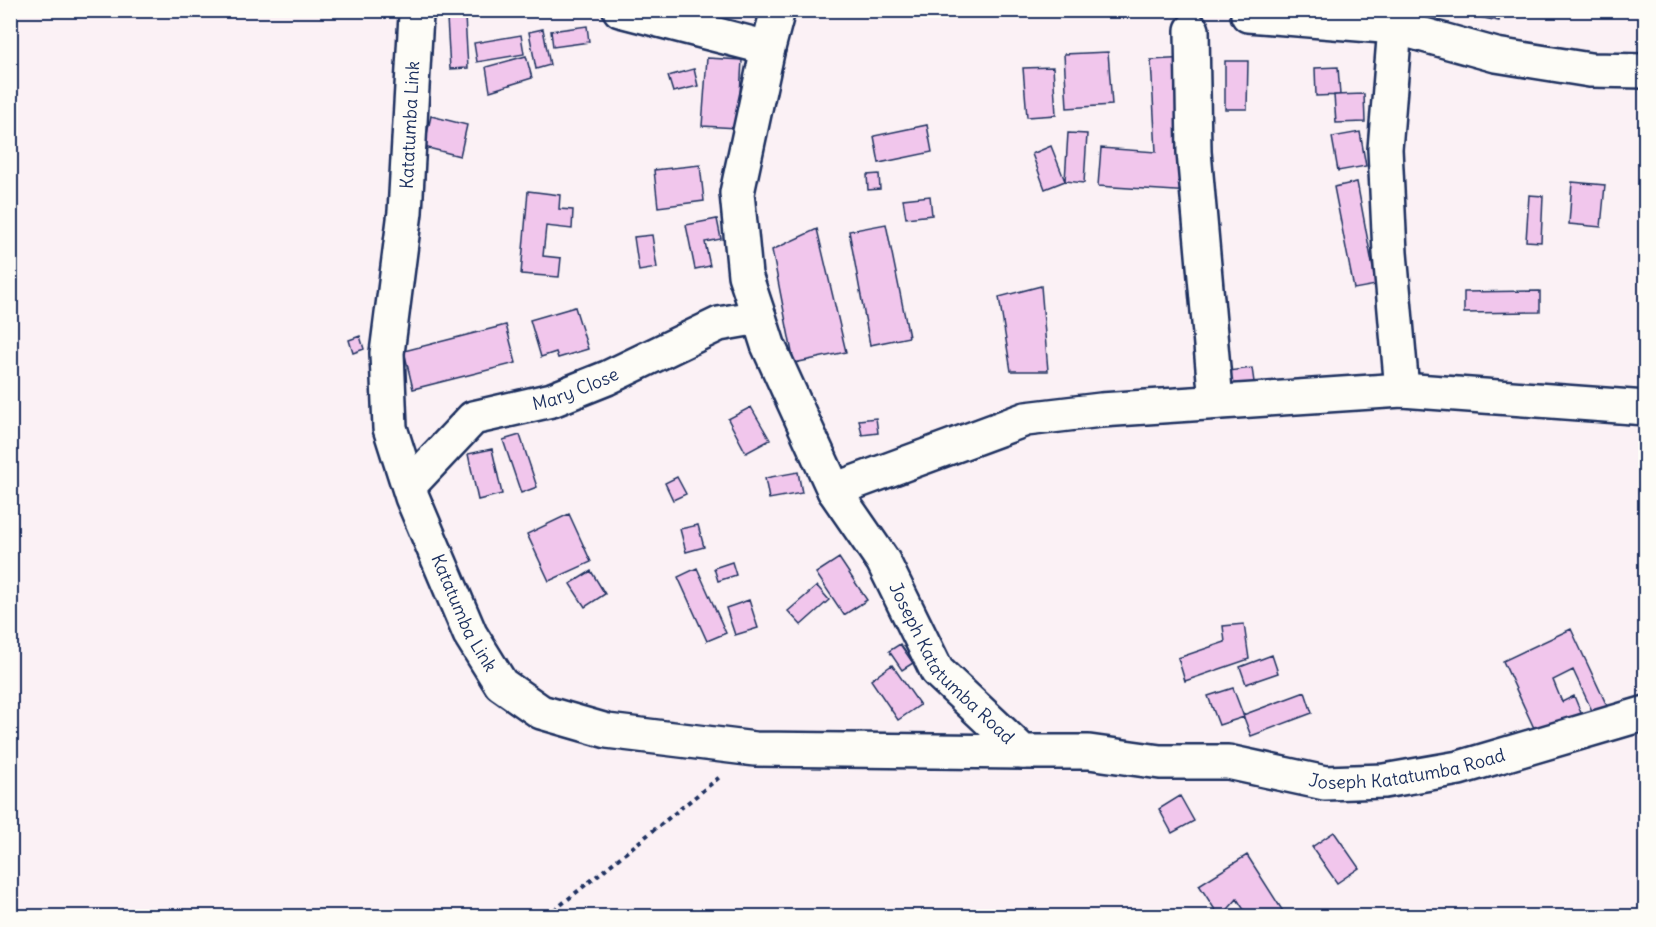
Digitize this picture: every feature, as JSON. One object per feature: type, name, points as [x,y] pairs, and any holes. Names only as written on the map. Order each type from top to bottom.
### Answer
[{"type":"street","points":[[620,10],[768,48]]},
{"type":"street","name":"Joseph Katatumba Road","points":[[778,10],[737,193],[745,275],[768,345],[834,490],[883,561],[937,671],[1023,752],[1089,752],[1160,762],[1228,762],[1324,783],[1384,781],[1459,768],[1646,713]]},
{"type":"street","name":"Katatumba Link","points":[[422,12],[405,212],[387,353],[390,428],[409,486],[470,634],[501,684],[541,711],[607,730],[755,749],[1023,752]]},
{"type":"street","points":[[1248,15],[1395,27],[1496,55],[1590,70],[1646,71]]},
{"type":"street","points":[[1395,27],[1385,149],[1390,253],[1402,390]]},
{"type":"street","points":[[1192,30],[1194,152],[1216,402]]},
{"type":"street","name":"Mary Close","points":[[409,486],[473,418],[552,400],[607,378],[719,324],[759,317]]},
{"type":"street","points":[[834,490],[1026,419],[1101,410],[1402,390],[1646,408]]},
{"type":"path","points":[[547,916],[755,749]]},
{"type":"building","points":[[1465,10],[1501,10],[1499,21],[1464,14]]},
{"type":"building","points":[[465,17],[468,68],[450,69],[447,18]]},
{"type":"building","points":[[587,26],[589,42],[553,47],[551,31]]},
{"type":"building","points":[[543,29],[550,65],[536,69],[529,32]]},
{"type":"building","points":[[521,35],[524,54],[477,62],[474,43]]},
{"type":"building","points":[[1108,52],[1112,105],[1067,108],[1064,54]]},
{"type":"building","points":[[526,56],[532,78],[490,91],[486,67]]},
{"type":"building","points":[[707,58],[742,60],[738,128],[702,126]]},
{"type":"building","points":[[1188,58],[1191,192],[1098,186],[1101,148],[1156,152],[1151,60]]},
{"type":"building","points":[[1225,61],[1248,61],[1247,109],[1225,109]]},
{"type":"building","points":[[1053,67],[1056,115],[1027,117],[1023,68]]},
{"type":"building","points":[[1338,67],[1340,95],[1316,96],[1315,68]]},
{"type":"building","points":[[694,69],[698,86],[673,92],[668,76]]},
{"type":"building","points":[[1364,94],[1365,122],[1336,123],[1334,95]]},
{"type":"building","points":[[431,116],[467,125],[460,156],[424,147]]},
{"type":"building","points":[[927,125],[932,152],[879,163],[874,136]]},
{"type":"building","points":[[1360,132],[1366,166],[1338,171],[1332,137]]},
{"type":"building","points":[[1068,133],[1087,134],[1084,183],[1065,181]]},
{"type":"building","points":[[1051,146],[1065,181],[1045,189],[1032,154]]},
{"type":"building","points":[[700,165],[704,201],[658,207],[654,170]]},
{"type":"building","points":[[879,174],[880,189],[868,190],[867,175]]},
{"type":"building","points":[[1357,182],[1376,285],[1354,289],[1334,187]]},
{"type":"building","points":[[1572,182],[1605,185],[1601,227],[1569,224]]},
{"type":"building","points":[[528,191],[560,195],[559,209],[573,210],[572,229],[546,226],[543,256],[561,258],[559,277],[521,274]]},
{"type":"building","points":[[1529,195],[1543,196],[1541,242],[1526,241]]},
{"type":"building","points":[[930,196],[932,215],[906,218],[903,199]]},
{"type":"building","points":[[717,219],[721,239],[705,242],[710,266],[695,269],[686,225]]},
{"type":"building","points":[[886,224],[909,337],[870,345],[849,231]]},
{"type":"building","points":[[817,229],[846,352],[794,363],[772,250]]},
{"type":"building","points":[[652,235],[657,268],[639,271],[634,237]]},
{"type":"building","points":[[1041,286],[1048,371],[1011,371],[999,297]]},
{"type":"building","points":[[1540,291],[1540,312],[1464,313],[1464,292]]},
{"type":"building","points":[[575,307],[588,349],[558,358],[556,352],[541,357],[530,320]]},
{"type":"building","points":[[506,325],[516,363],[413,389],[404,351]]},
{"type":"building","points":[[360,336],[364,349],[353,353],[349,340]]},
{"type":"building","points":[[1252,368],[1256,396],[1225,400],[1221,372]]},
{"type":"building","points":[[751,407],[770,440],[746,453],[728,419]]},
{"type":"building","points":[[876,418],[878,433],[862,435],[859,420]]},
{"type":"building","points":[[520,435],[537,487],[521,493],[503,440]]},
{"type":"building","points":[[492,449],[502,494],[478,500],[468,454]]},
{"type":"building","points":[[798,472],[802,493],[769,499],[765,478]]},
{"type":"building","points":[[677,477],[686,494],[673,500],[665,483]]},
{"type":"building","points":[[569,514],[591,562],[549,581],[527,534]]},
{"type":"building","points":[[698,525],[704,547],[686,552],[680,529]]},
{"type":"building","points":[[839,558],[867,600],[844,615],[816,573]]},
{"type":"building","points":[[732,562],[736,575],[718,581],[714,568]]},
{"type":"building","points":[[697,568],[726,633],[707,641],[678,577]]},
{"type":"building","points":[[591,571],[605,594],[585,607],[570,584]]},
{"type":"building","points":[[817,586],[829,600],[801,625],[788,611]]},
{"type":"building","points":[[749,600],[758,628],[735,635],[726,608]]},
{"type":"building","points":[[1244,624],[1249,659],[1185,681],[1178,658],[1225,642],[1223,626]]},
{"type":"building","points":[[1571,629],[1608,708],[1594,715],[1573,670],[1553,680],[1562,702],[1574,696],[1581,713],[1571,718],[1574,725],[1540,741],[1503,661]]},
{"type":"building","points":[[900,644],[913,663],[902,670],[889,651]]},
{"type":"building","points":[[1272,655],[1278,673],[1246,684],[1240,667]]},
{"type":"building","points":[[892,665],[920,705],[898,720],[871,680]]},
{"type":"building","points":[[1233,688],[1244,717],[1219,725],[1208,696]]},
{"type":"building","points":[[1305,692],[1312,713],[1251,736],[1243,715]]},
{"type":"building","points":[[1180,796],[1194,821],[1172,833],[1159,809]]},
{"type":"building","points":[[1334,832],[1359,868],[1337,883],[1312,847]]},
{"type":"building","points":[[1247,855],[1286,916],[1248,916],[1237,899],[1222,916],[1219,916],[1199,885]]}]
